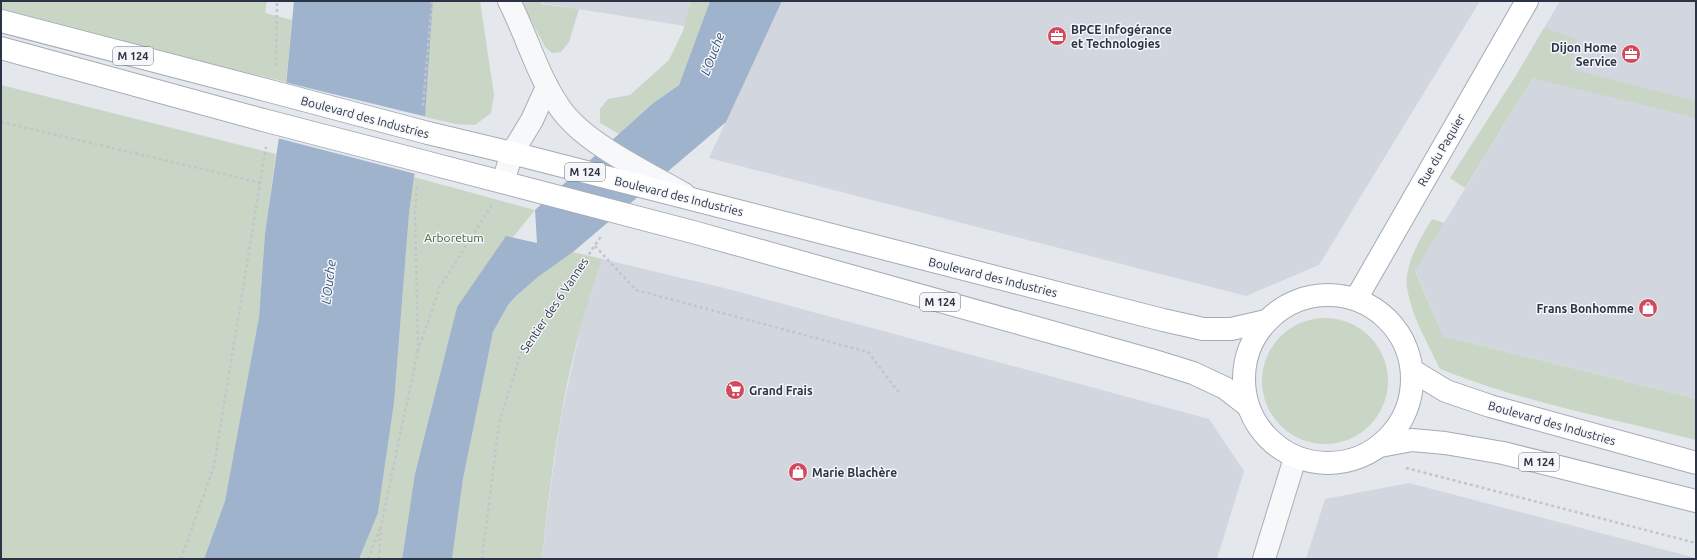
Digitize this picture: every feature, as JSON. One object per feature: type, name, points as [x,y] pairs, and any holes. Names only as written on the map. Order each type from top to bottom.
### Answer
[{"type":"main road","name":"Rue du Paquier","points":[[1356,299],[1527,1]]},
{"type":"main road","name":"Boulevard des Industries","points":[[1,21],[271,82],[428,134],[512,153],[1163,320],[1210,329],[1231,329],[1266,321]]},
{"type":"main road","name":"M 124","points":[[1,48],[263,120],[421,171],[503,182],[693,232],[1186,371],[1224,388],[1247,405]]},
{"type":"main road","points":[[1332,294],[1356,299],[1377,310],[1394,327],[1407,348],[1413,371],[1412,392],[1406,413],[1395,431],[1380,446],[1362,457],[1329,464],[1295,458],[1274,445],[1262,432],[1247,405],[1244,369],[1251,343],[1266,321],[1285,306],[1307,297],[1332,294]]},
{"type":"main road","name":"Boulevard des Industries","points":[[1413,371],[1446,391],[1490,406],[1696,463]]},
{"type":"main road","name":"M 124","points":[[1380,446],[1412,440],[1445,442],[1504,453],[1696,501]]},
{"type":"street","points":[[508,1],[547,87],[560,109],[573,123],[587,136],[693,200]]},
{"type":"street","points":[[503,182],[512,153],[532,120],[547,87]]},
{"type":"street","points":[[1264,559],[1295,458]]},
{"type":"path","points":[[271,82],[277,1]]},
{"type":"path","points":[[423,110],[432,1]]},
{"type":"path","points":[[1,122],[262,183]]},
{"type":"path","points":[[181,559],[214,466],[262,183],[267,144]]},
{"type":"path","points":[[418,350],[414,212],[421,171]]},
{"type":"path","points":[[379,559],[381,526],[418,350],[440,287],[472,238],[486,213],[495,202]]},
{"type":"path","name":"Sentier des 6 Vannes","points":[[482,559],[499,423],[521,353],[594,246],[606,232]]},
{"type":"path","points":[[594,246],[636,290],[868,352],[900,394]]},
{"type":"path","points":[[1400,467],[1696,543]]},
{"type":"path","points":[[368,559],[381,526]]},
{"type":"shaded area","points":[[539,1],[691,1],[685,26],[541,3]]},
{"type":"shaded area","points":[[782,1],[1480,1],[1319,265],[1246,296],[709,158]]},
{"type":"shaded area","points":[[1560,1],[1696,1],[1696,399],[1443,336],[1415,270],[1533,78],[1517,74]]},
{"type":"shaded area","points":[[602,259],[728,289],[1209,419],[1244,471],[1217,559],[542,559],[561,417],[581,326]]},
{"type":"shaded area","points":[[1409,483],[1696,559],[1306,559],[1325,499]]},
{"type":"green space","points":[[1,1],[267,1],[265,13],[292,20],[286,82],[237,70],[225,69],[1,10]]},
{"type":"green space","points":[[433,1],[480,1],[494,95],[491,113],[475,125],[456,124],[425,117]]},
{"type":"green space","points":[[521,1],[541,1],[541,4],[579,9],[569,42],[561,52],[552,53],[545,47]]},
{"type":"green space","points":[[691,1],[710,1],[679,85],[652,104],[619,134],[600,123],[600,109],[608,99],[630,95],[669,60],[683,31]]},
{"type":"green space","points":[[1544,28],[1577,39],[1570,69],[1696,101],[1696,118],[1533,78],[1465,188],[1450,178],[1517,74]]},
{"type":"green space","points":[[1,85],[276,154],[265,233],[259,317],[247,385],[225,501],[204,559],[1,559]]},
{"type":"green space","name":"Arboretum","points":[[414,177],[535,210],[457,307],[409,512],[402,559],[359,559],[378,513],[394,403],[409,214]]},
{"type":"green space","points":[[1432,219],[1444,223],[1415,271],[1443,336],[1696,399],[1696,440],[1567,409],[1471,381],[1440,369],[1416,319],[1407,287],[1408,270],[1414,252]]},
{"type":"green space","points":[[573,252],[602,259],[581,326],[567,384],[552,471],[542,559],[452,559],[463,479],[493,332],[508,305],[516,296],[538,277]]},
{"type":"green space","points":[[1325,318],[1349,323],[1360,329],[1373,341],[1383,357],[1388,381],[1383,405],[1377,416],[1365,429],[1349,439],[1325,444],[1301,439],[1290,433],[1277,421],[1267,405],[1262,381],[1267,357],[1273,346],[1285,333],[1301,323]]},
{"type":"water","name":"L'Ouche","points":[[294,1],[433,1],[424,132],[414,177],[409,214],[394,403],[378,513],[359,559],[204,559],[225,501],[259,317],[265,233],[285,96]]},
{"type":"water","name":"L'Ouche","points":[[710,1],[782,1],[726,122],[573,252],[538,277],[508,305],[493,332],[463,479],[452,559],[402,559],[415,474],[457,307],[506,236],[537,243],[535,210],[652,104],[679,85]]},
{"type":"pier","points":[[284,82],[427,117],[426,133],[416,174],[277,138]]},
{"type":"place","name":"BPCE Infogérance et Technologies","points":[[1057,36]]},
{"type":"place","name":"Dijon Home Service","points":[[1631,54]]},
{"type":"place","name":"Frans Bonhomme","points":[[1648,308]]},
{"type":"place","name":"Grand Frais","points":[[735,390]]},
{"type":"place","name":"Marie Blachère","points":[[798,472]]}]
